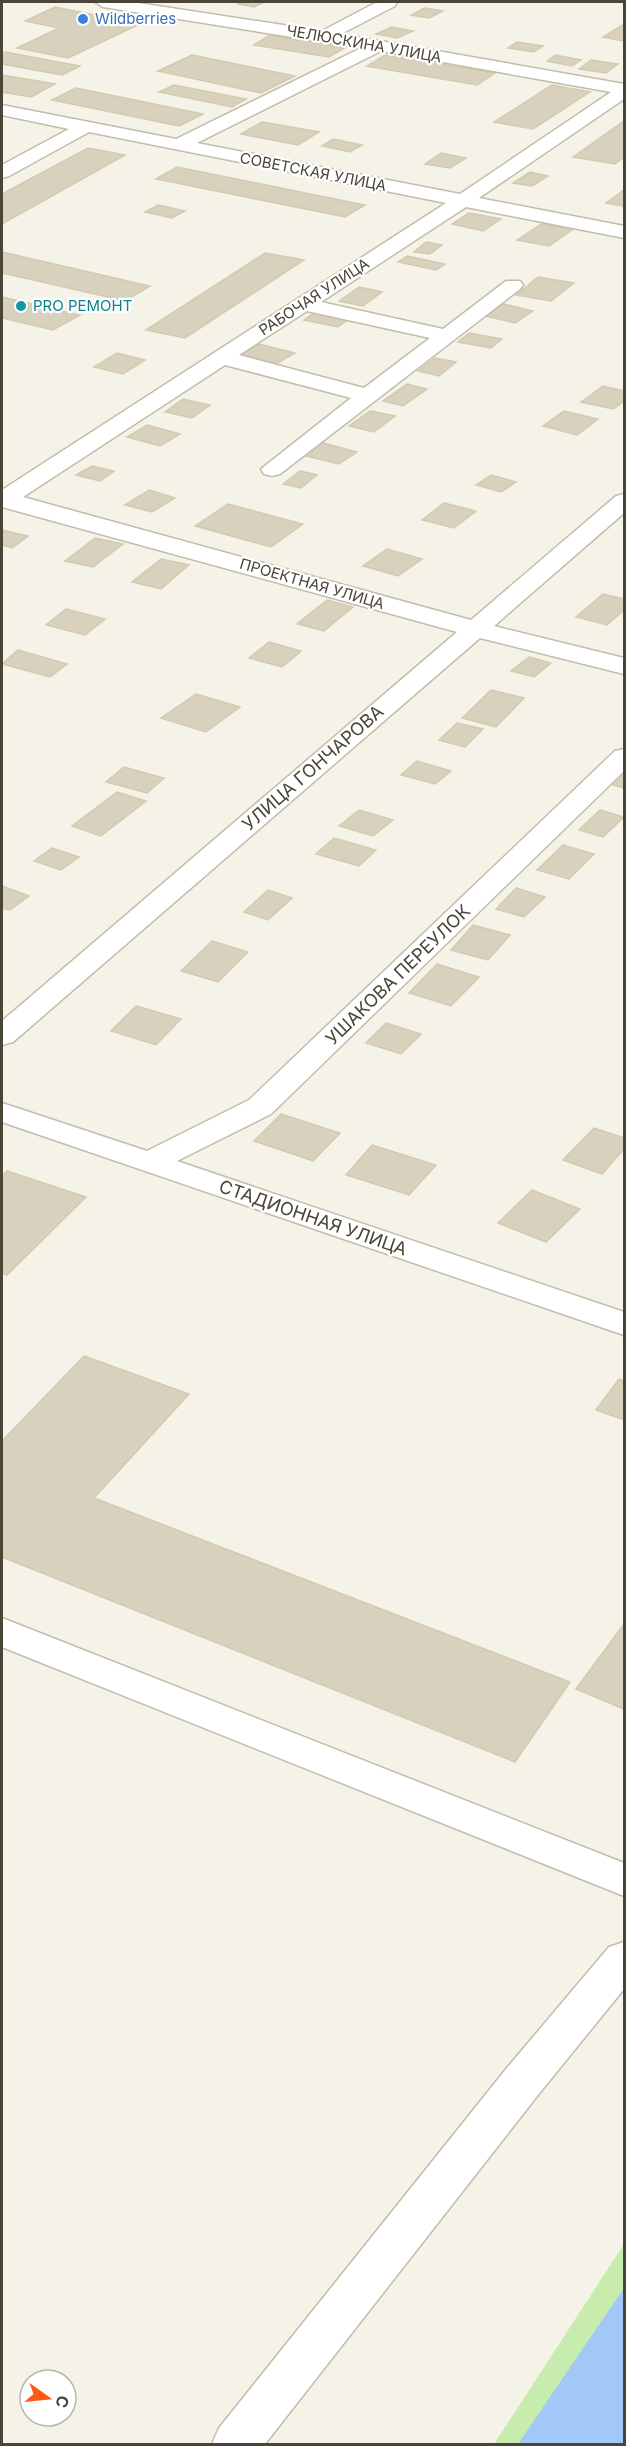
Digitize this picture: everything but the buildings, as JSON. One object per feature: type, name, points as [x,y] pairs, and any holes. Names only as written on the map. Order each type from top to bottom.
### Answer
[{"type":"street","name":"ЧЕЛЮСКИНА УЛИЦА","points":[[111,2],[324,36],[624,90]]},
{"type":"street","points":[[324,36],[389,2]]},
{"type":"street","points":[[178,145],[378,46]]},
{"type":"street","name":"РАБОЧАЯ УЛИЦА","points":[[2,499],[462,201],[624,90]]},
{"type":"street","name":"СОВЕТСКАЯ УЛИЦА","points":[[2,110],[624,232]]},
{"type":"street","points":[[2,172],[85,127]]},
{"type":"street","points":[[272,469],[513,285]]},
{"type":"street","points":[[303,304],[447,336]]},
{"type":"street","points":[[220,357],[368,396]]},
{"type":"street","name":"ПРОЕКТНАЯ УЛИЦА","points":[[2,499],[475,629],[624,666]]},
{"type":"street","name":"УЛИЦА ГОНЧАРОВА","points":[[2,1036],[624,501]]},
{"type":"street","name":"УШАКОВА ПЕРЕУЛОК","points":[[149,1162],[260,1107],[624,757]]},
{"type":"street","name":"СТАДИОННАЯ УЛИЦА","points":[[2,1112],[149,1162],[620,1314]]},
{"type":"street","points":[[2,1632],[624,1880]]},
{"type":"street","points":[[236,2445],[522,2082],[624,1959]]},
{"type":"green space","points":[[624,2244],[624,2444],[494,2444]]},
{"type":"water","points":[[624,2288],[624,2444],[518,2444]]},
{"type":"place","name":"Wildberries","points":[[83,19]]},
{"type":"place","name":"PRO РЕМОНТ","points":[[21,306]]}]
